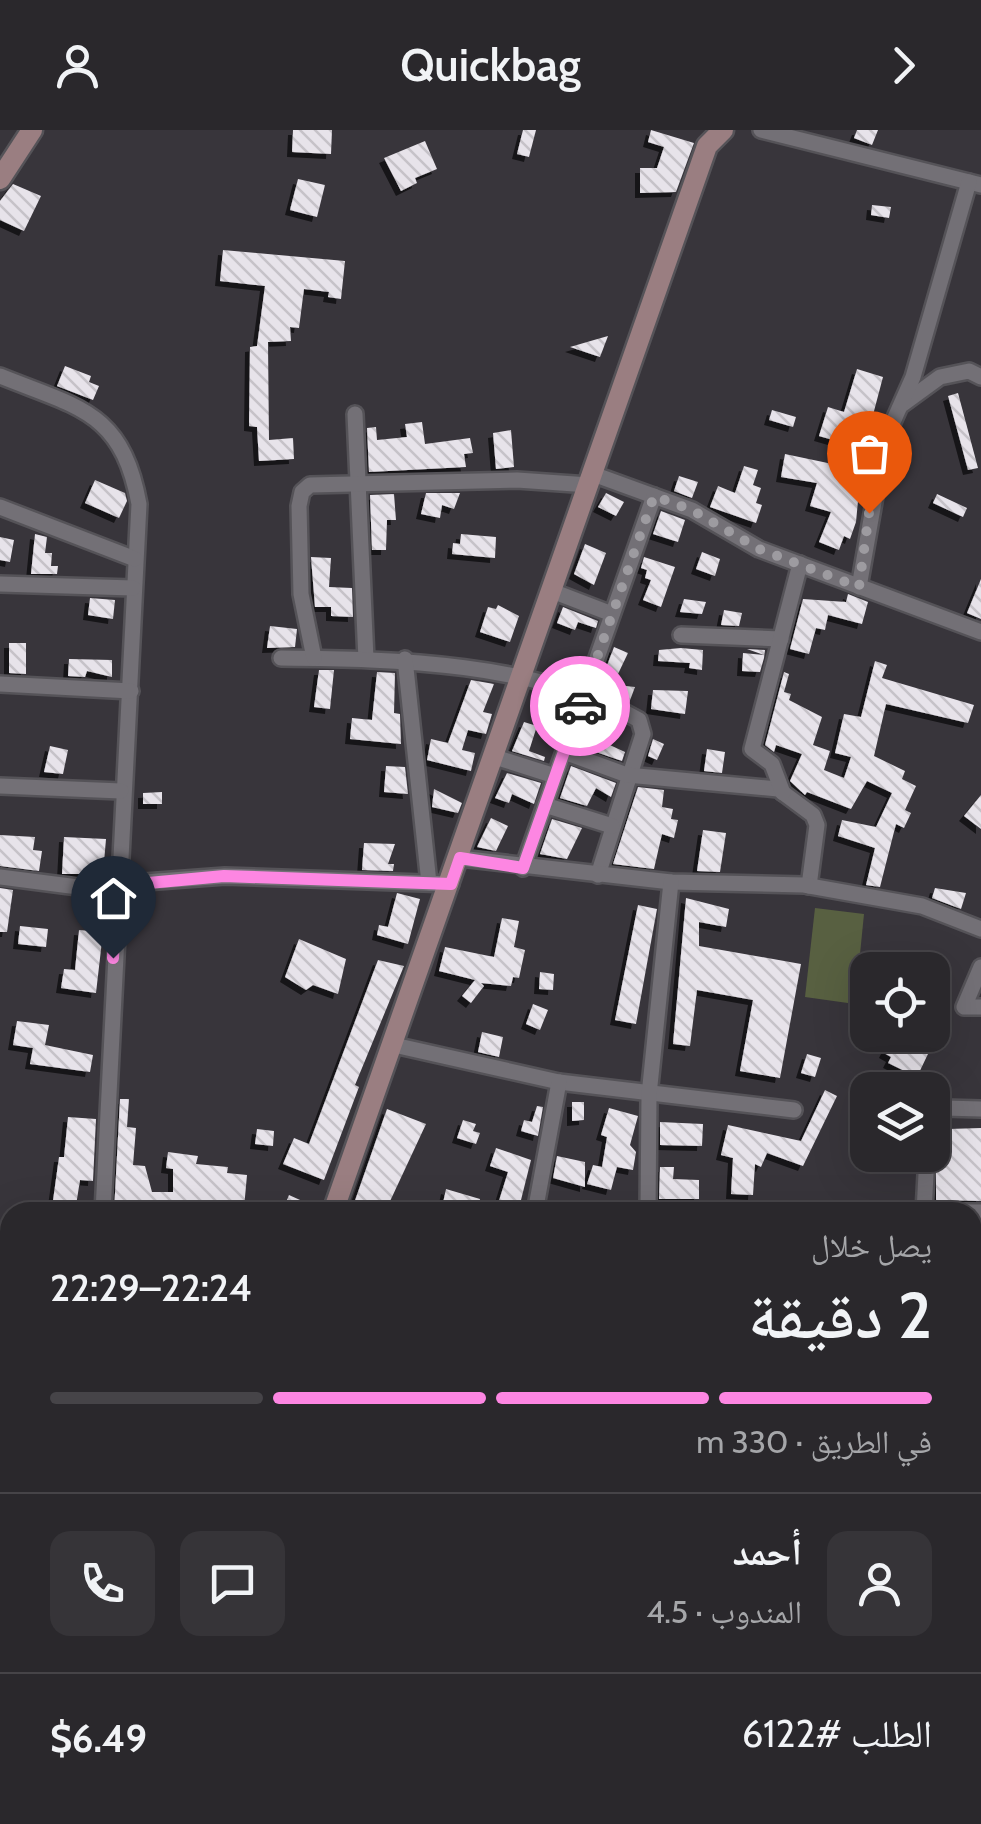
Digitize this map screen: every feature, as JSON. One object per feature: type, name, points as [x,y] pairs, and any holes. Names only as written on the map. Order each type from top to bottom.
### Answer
[{"type":"street","points":[[0,179],[32,130]]},
{"type":"street","points":[[338,1202],[707,146],[723,130]]},
{"type":"street","points":[[761,130],[975,183],[913,377],[885,440],[859,587]]},
{"type":"street","points":[[900,406],[940,377],[969,371],[981,378]]},
{"type":"street","points":[[0,376],[92,415],[122,446],[132,467],[138,504],[131,691],[116,886],[103,1202]]},
{"type":"street","points":[[354,414],[366,659]]},
{"type":"street","points":[[314,658],[301,594],[302,492],[310,485],[324,483],[591,480],[692,510],[759,549],[981,632]]},
{"type":"street","points":[[523,868],[654,496]]},
{"type":"street","points":[[0,506],[135,559]]},
{"type":"street","points":[[783,793],[772,764],[752,749],[800,564]]},
{"type":"street","points":[[0,584],[133,588]]},
{"type":"street","points":[[552,591],[612,614]]},
{"type":"street","points":[[681,635],[781,639]]},
{"type":"street","points":[[280,658],[406,660],[521,680],[639,720],[643,734],[598,875]]},
{"type":"street","points":[[406,660],[429,883]]},
{"type":"street","points":[[0,684],[131,691]]},
{"type":"street","points":[[564,752],[627,775],[767,786],[783,793],[813,815],[818,825],[809,886]]},
{"type":"street","points":[[495,757],[555,776]]},
{"type":"street","points":[[0,786],[121,791]]},
{"type":"street","points":[[545,805],[612,826]]},
{"type":"street","points":[[460,858],[671,882],[809,886],[922,906],[981,929]]},
{"type":"street","points":[[0,877],[78,887],[224,876],[451,884]]},
{"type":"street","points":[[648,1202],[648,1095],[671,882]]},
{"type":"street","points":[[981,967],[964,1007],[981,1007]]},
{"type":"street","points":[[394,1045],[558,1082],[794,1110]]},
{"type":"street","points":[[537,1202],[558,1082]]},
{"type":"street","points":[[950,1108],[981,1109]]},
{"type":"street","points":[[924,1202],[925,1172]]},
{"type":"green space","points":[[815,908],[864,914],[860,952],[850,952],[850,1003],[805,997]]},
{"type":"building","points":[[293,130],[332,130],[331,154],[292,152]]},
{"type":"building","points":[[523,130],[536,130],[529,157],[517,154]]},
{"type":"building","points":[[651,130],[694,143],[676,192],[640,193],[640,168],[657,168],[664,147],[648,142]]},
{"type":"building","points":[[857,130],[878,130],[872,145],[854,138]]},
{"type":"building","points":[[425,141],[437,169],[415,178],[417,183],[401,191],[384,158]]},
{"type":"building","points":[[298,179],[325,185],[317,217],[290,210]]},
{"type":"building","points":[[13,184],[41,196],[24,231],[0,220],[0,201]]},
{"type":"building","points":[[872,205],[891,207],[889,218],[871,215]]},
{"type":"building","points":[[223,250],[345,261],[341,299],[328,297],[329,292],[304,289],[299,328],[290,327],[291,341],[268,342],[269,440],[293,438],[294,459],[259,461],[257,427],[249,426],[250,347],[257,346],[265,286],[220,281]]},
{"type":"building","points":[[608,336],[600,357],[570,347],[594,340]]},
{"type":"building","points":[[65,366],[91,376],[89,382],[99,386],[93,400],[57,386]]},
{"type":"building","points":[[857,369],[883,377],[864,449],[819,436],[828,407],[844,412]]},
{"type":"building","points":[[958,393],[978,468],[968,470],[948,396]]},
{"type":"building","points":[[772,410],[796,417],[793,427],[769,420]]},
{"type":"building","points":[[422,422],[425,444],[470,438],[473,453],[464,454],[466,467],[369,472],[367,428],[376,427],[377,440],[407,437],[405,424]]},
{"type":"building","points":[[511,430],[514,467],[496,469],[493,433]]},
{"type":"building","points":[[785,454],[861,470],[856,522],[850,539],[844,536],[839,550],[819,542],[831,512],[810,506],[817,483],[781,477]]},
{"type":"building","points":[[744,466],[758,470],[753,485],[761,488],[756,503],[762,505],[756,523],[710,507],[718,486],[735,493]]},
{"type":"building","points":[[679,476],[698,482],[692,498],[674,491]]},
{"type":"building","points":[[95,480],[125,493],[127,501],[119,518],[85,503]]},
{"type":"building","points":[[426,493],[460,493],[454,509],[442,505],[440,518],[421,514]]},
{"type":"building","points":[[606,493],[624,502],[616,516],[598,507]]},
{"type":"building","points":[[394,494],[396,520],[387,520],[386,550],[372,550],[370,495]]},
{"type":"building","points":[[937,494],[967,508],[963,517],[933,503]]},
{"type":"building","points":[[661,511],[685,520],[678,542],[653,534]]},
{"type":"building","points":[[35,534],[47,537],[45,553],[52,553],[51,566],[58,566],[57,574],[31,574]]},
{"type":"building","points":[[461,534],[496,537],[495,558],[452,554],[453,543],[460,544]]},
{"type":"building","points":[[0,537],[14,540],[10,562],[0,560]]},
{"type":"building","points":[[585,544],[606,553],[594,585],[574,574]]},
{"type":"building","points":[[702,552],[720,559],[715,576],[696,569]]},
{"type":"building","points":[[311,557],[331,558],[329,587],[352,588],[353,617],[331,616],[331,607],[315,607]]},
{"type":"building","points":[[644,557],[675,567],[661,607],[643,600],[651,580],[645,578],[647,570],[641,568]]},
{"type":"building","points":[[981,579],[981,619],[967,613]]},
{"type":"building","points":[[848,594],[868,602],[862,624],[828,615],[825,630],[816,628],[809,654],[790,649],[803,599],[846,602]]},
{"type":"building","points":[[90,598],[115,600],[113,619],[88,615]]},
{"type":"building","points":[[684,599],[706,602],[702,614],[680,612]]},
{"type":"building","points":[[498,605],[519,616],[510,642],[480,632],[488,607],[496,609]]},
{"type":"building","points":[[563,607],[598,621],[596,628],[578,622],[575,630],[557,623]]},
{"type":"building","points":[[724,610],[742,613],[739,626],[721,625]]},
{"type":"building","points":[[270,626],[297,629],[295,647],[267,648]]},
{"type":"building","points":[[9,643],[26,643],[26,674],[9,673]]},
{"type":"building","points":[[614,647],[628,653],[618,674],[603,676]]},
{"type":"building","points":[[747,649],[765,650],[764,658],[760,672],[742,671],[743,653],[764,655]]},
{"type":"building","points":[[659,650],[703,650],[702,670],[689,668],[690,663],[658,661]]},
{"type":"building","points":[[69,659],[112,660],[112,677],[87,671],[85,677],[68,676]]},
{"type":"building","points":[[875,661],[887,665],[882,678],[974,705],[968,723],[886,704],[874,756],[905,771],[902,779],[916,786],[905,810],[911,813],[904,828],[896,824],[880,887],[866,885],[875,848],[838,836],[842,820],[876,827],[892,793],[867,781],[851,809],[807,792],[805,795],[790,781],[802,754],[776,745],[774,752],[765,745],[784,672],[789,674],[784,692],[791,694],[789,700],[822,717],[813,745],[830,751],[824,770],[844,778],[851,757],[835,753],[844,714],[861,717]]},
{"type":"building","points":[[319,670],[334,670],[330,709],[314,707]]},
{"type":"building","points":[[377,672],[395,673],[394,713],[400,714],[401,744],[350,739],[352,718],[372,720]]},
{"type":"building","points":[[471,680],[494,684],[483,712],[492,714],[486,734],[468,730],[462,750],[475,753],[471,771],[427,760],[431,739],[448,743]]},
{"type":"building","points":[[600,683],[635,687],[629,703],[598,689]]},
{"type":"building","points":[[653,690],[688,691],[685,714],[651,709]]},
{"type":"building","points":[[524,722],[537,726],[529,751],[545,757],[544,761],[512,751]]},
{"type":"building","points":[[653,739],[664,744],[657,760],[648,756]]},
{"type":"building","points":[[599,740],[625,752],[622,761],[593,751]]},
{"type":"building","points":[[50,746],[68,750],[63,774],[44,772]]},
{"type":"building","points":[[707,749],[725,752],[722,773],[704,771]]},
{"type":"building","points":[[386,766],[405,767],[408,794],[384,792]]},
{"type":"building","points":[[571,766],[616,783],[611,797],[596,788],[587,806],[560,798]]},
{"type":"building","points":[[507,773],[541,783],[534,804],[512,794],[509,803],[495,798]]},
{"type":"building","points":[[638,787],[664,790],[662,807],[673,809],[671,819],[678,820],[674,838],[662,834],[654,869],[613,864]]},
{"type":"building","points":[[434,789],[462,803],[458,813],[432,807]]},
{"type":"building","points":[[162,792],[162,804],[143,804],[143,793]]},
{"type":"building","points":[[981,795],[981,829],[964,816]]},
{"type":"building","points":[[491,818],[508,826],[496,851],[477,847]]},
{"type":"building","points":[[552,819],[582,828],[567,859],[540,854]]},
{"type":"building","points":[[703,830],[726,833],[720,872],[697,871]]},
{"type":"building","points":[[0,835],[35,837],[33,850],[42,851],[39,871],[0,866]]},
{"type":"building","points":[[64,837],[106,839],[103,874],[62,874]]},
{"type":"building","points":[[364,843],[395,844],[388,864],[394,864],[393,871],[362,870]]},
{"type":"building","points":[[0,888],[13,890],[7,932],[0,932]]},
{"type":"building","points":[[935,888],[966,893],[961,909],[932,898]]},
{"type":"building","points":[[397,893],[420,899],[408,944],[377,935],[379,925],[388,927]]},
{"type":"building","points":[[686,898],[729,909],[726,927],[699,922],[699,946],[801,964],[780,1078],[740,1071],[753,1000],[697,990],[690,1046],[673,1044]]},
{"type":"building","points":[[638,905],[657,909],[636,1024],[615,1020]]},
{"type":"building","points":[[502,918],[519,921],[514,947],[525,950],[519,978],[513,977],[511,986],[481,983],[484,986],[471,1003],[462,996],[475,980],[439,971],[445,947],[494,957]]},
{"type":"building","points":[[20,926],[48,929],[46,947],[18,944]]},
{"type":"building","points":[[79,930],[103,932],[96,993],[61,988],[64,969],[75,970]]},
{"type":"building","points":[[299,939],[346,959],[338,994],[313,985],[306,990],[285,977]]},
{"type":"building","points":[[378,960],[404,966],[355,1085],[359,1087],[324,1180],[283,1164],[294,1138],[309,1144]]},
{"type":"building","points":[[540,972],[554,974],[553,990],[539,989]]},
{"type":"building","points":[[533,1004],[548,1010],[540,1030],[526,1024]]},
{"type":"building","points":[[17,1021],[49,1025],[45,1045],[93,1055],[90,1072],[30,1064],[33,1048],[13,1045]]},
{"type":"building","points":[[482,1032],[503,1037],[499,1057],[478,1052]]},
{"type":"building","points":[[929,1052],[919,1072],[907,1072],[888,1063],[891,1057],[884,1053]]},
{"type":"building","points":[[807,1054],[821,1058],[815,1077],[801,1073]]},
{"type":"building","points":[[825,1090],[837,1096],[803,1166],[767,1153],[761,1167],[755,1164],[753,1195],[731,1194],[733,1158],[721,1155],[728,1125],[801,1141]]},
{"type":"building","points":[[120,1099],[129,1099],[127,1127],[136,1128],[133,1165],[145,1166],[152,1192],[173,1192],[173,1169],[166,1168],[168,1152],[198,1156],[196,1164],[228,1167],[227,1173],[247,1175],[245,1202],[115,1202]]},
{"type":"building","points":[[572,1102],[584,1102],[584,1120],[572,1121]]},
{"type":"building","points":[[537,1106],[543,1107],[538,1136],[521,1131],[524,1120],[532,1122]]},
{"type":"building","points":[[609,1108],[638,1116],[630,1145],[636,1152],[633,1170],[617,1167],[611,1190],[587,1184],[593,1165],[602,1167],[607,1137],[601,1135]]},
{"type":"building","points":[[387,1109],[426,1124],[390,1202],[354,1202]]},
{"type":"building","points":[[68,1117],[96,1119],[93,1181],[80,1180],[77,1202],[53,1202],[59,1157],[64,1157]]},
{"type":"building","points":[[463,1120],[476,1124],[473,1131],[480,1133],[476,1144],[457,1138]]},
{"type":"building","points":[[660,1122],[703,1124],[702,1146],[660,1145]]},
{"type":"building","points":[[981,1128],[981,1201],[936,1200],[936,1172],[950,1172],[950,1129]]},
{"type":"building","points":[[257,1129],[274,1131],[273,1146],[255,1144]]},
{"type":"building","points":[[496,1148],[531,1160],[520,1202],[499,1202],[508,1172],[490,1166]]},
{"type":"building","points":[[557,1156],[585,1162],[585,1187],[553,1178]]},
{"type":"building","points":[[660,1167],[674,1167],[673,1179],[699,1180],[699,1199],[659,1199]]},
{"type":"building","points":[[446,1189],[480,1199],[479,1202],[443,1202]]},
{"type":"building","points":[[289,1195],[304,1202],[286,1202]]},
{"type":"way so far","points":[[580,706],[654,496],[692,510],[759,549],[859,587],[869,513]]},
{"type":"route","points":[[113,958],[116,886],[224,876],[451,884],[460,858],[523,868],[580,706]]}]
